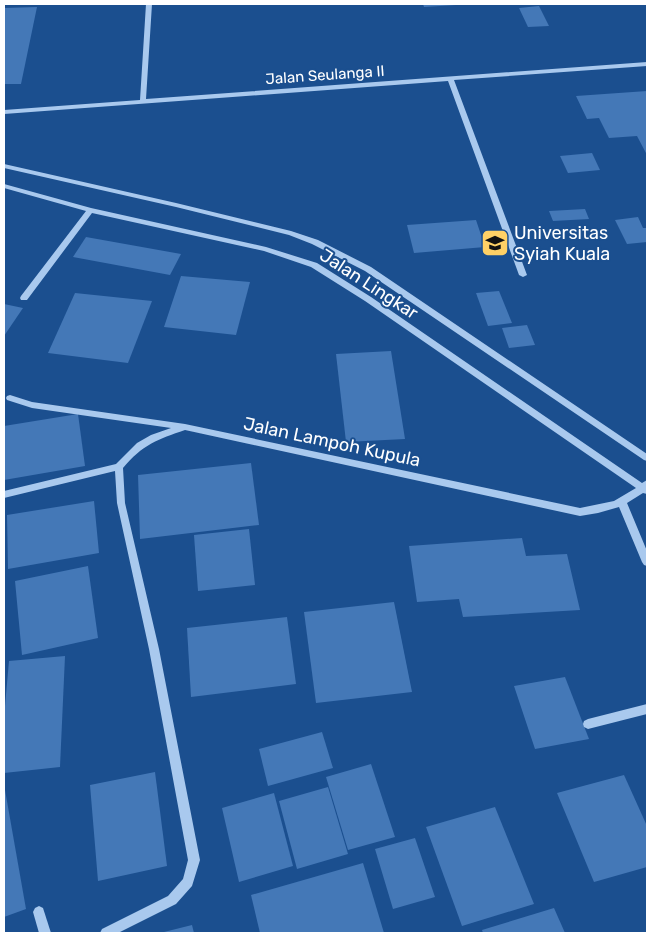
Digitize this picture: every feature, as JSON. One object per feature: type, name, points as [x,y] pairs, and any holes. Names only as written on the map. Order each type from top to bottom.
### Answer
[{"type":"street","points":[[143,100],[149,4]]},
{"type":"street","name":"Jalan Seulanga II","points":[[4,112],[143,100],[647,64]]},
{"type":"street","points":[[450,78],[523,275]]},
{"type":"street","points":[[4,166],[176,205],[291,234],[315,242],[368,269],[647,458]]},
{"type":"street","name":"Jalan Lingkar","points":[[4,186],[90,210],[266,249],[314,265],[368,299],[646,488]]},
{"type":"street","points":[[24,298],[90,210]]},
{"type":"street","name":"Jalan Lampoh Kupula","points":[[10,398],[32,404],[185,427],[580,512],[602,509],[622,502],[646,488]]},
{"type":"street","points":[[4,494],[119,467],[131,451],[152,437],[185,427]]},
{"type":"street","points":[[106,933],[172,900],[188,882],[194,860],[154,649],[122,503],[119,467]]},
{"type":"street","points":[[622,502],[647,562]]},
{"type":"street","points":[[588,724],[647,710]]},
{"type":"street","points":[[39,912],[45,933]]},
{"type":"building","points":[[423,4],[456,4],[456,5],[424,7]]},
{"type":"building","points":[[539,6],[549,26],[528,27],[519,8]]},
{"type":"building","points":[[37,7],[21,84],[4,84],[4,8]]},
{"type":"building","points":[[647,91],[647,155],[637,136],[609,138],[599,118],[587,119],[576,96]]},
{"type":"building","points":[[592,153],[600,170],[568,173],[560,156]]},
{"type":"building","points":[[585,209],[589,219],[553,221],[549,211]]},
{"type":"building","points":[[638,217],[643,228],[647,228],[647,242],[627,244],[615,220]]},
{"type":"building","points":[[476,220],[485,247],[414,253],[407,225]]},
{"type":"building","points":[[86,237],[181,254],[170,275],[73,257]]},
{"type":"building","points":[[181,276],[250,282],[236,335],[164,327]]},
{"type":"building","points":[[499,291],[512,323],[488,326],[476,293]]},
{"type":"building","points":[[75,293],[152,301],[128,363],[48,353]]},
{"type":"building","points":[[4,304],[23,308],[4,336]]},
{"type":"building","points":[[527,325],[535,345],[509,348],[502,328]]},
{"type":"building","points":[[391,351],[405,439],[346,442],[336,354]]},
{"type":"building","points":[[78,414],[85,466],[4,480],[4,426]]},
{"type":"building","points":[[251,463],[259,525],[140,539],[138,475]]},
{"type":"building","points":[[94,501],[99,553],[8,569],[7,515]]},
{"type":"building","points":[[249,529],[255,585],[198,591],[194,535]]},
{"type":"building","points":[[522,538],[526,556],[567,554],[580,610],[463,617],[459,599],[417,602],[409,546]]},
{"type":"building","points":[[88,566],[98,638],[22,655],[15,581]]},
{"type":"building","points":[[394,602],[412,692],[316,703],[304,612]]},
{"type":"building","points":[[287,617],[296,684],[191,697],[187,628]]},
{"type":"building","points":[[65,656],[60,767],[4,773],[4,717],[9,661]]},
{"type":"building","points":[[565,677],[589,739],[535,749],[514,686]]},
{"type":"building","points":[[322,732],[333,768],[268,786],[259,749]]},
{"type":"building","points":[[371,764],[395,837],[348,850],[326,777]]},
{"type":"building","points":[[155,772],[167,866],[98,881],[90,785]]},
{"type":"building","points":[[624,775],[647,826],[647,867],[594,882],[557,793]]},
{"type":"building","points":[[328,787],[348,854],[297,869],[279,801]]},
{"type":"building","points":[[4,790],[26,909],[4,917]]},
{"type":"building","points":[[274,793],[293,866],[239,882],[222,808]]},
{"type":"building","points":[[495,807],[534,904],[462,926],[426,827]]},
{"type":"building","points":[[415,838],[435,897],[393,909],[375,849]]},
{"type":"building","points":[[363,863],[384,933],[260,933],[251,895]]},
{"type":"building","points":[[554,908],[565,933],[483,933],[482,930]]},
{"type":"building","points":[[192,925],[194,933],[160,933]]},
{"type":"place","name":"Universitas Syiah Kuala","points":[[495,243]]}]
